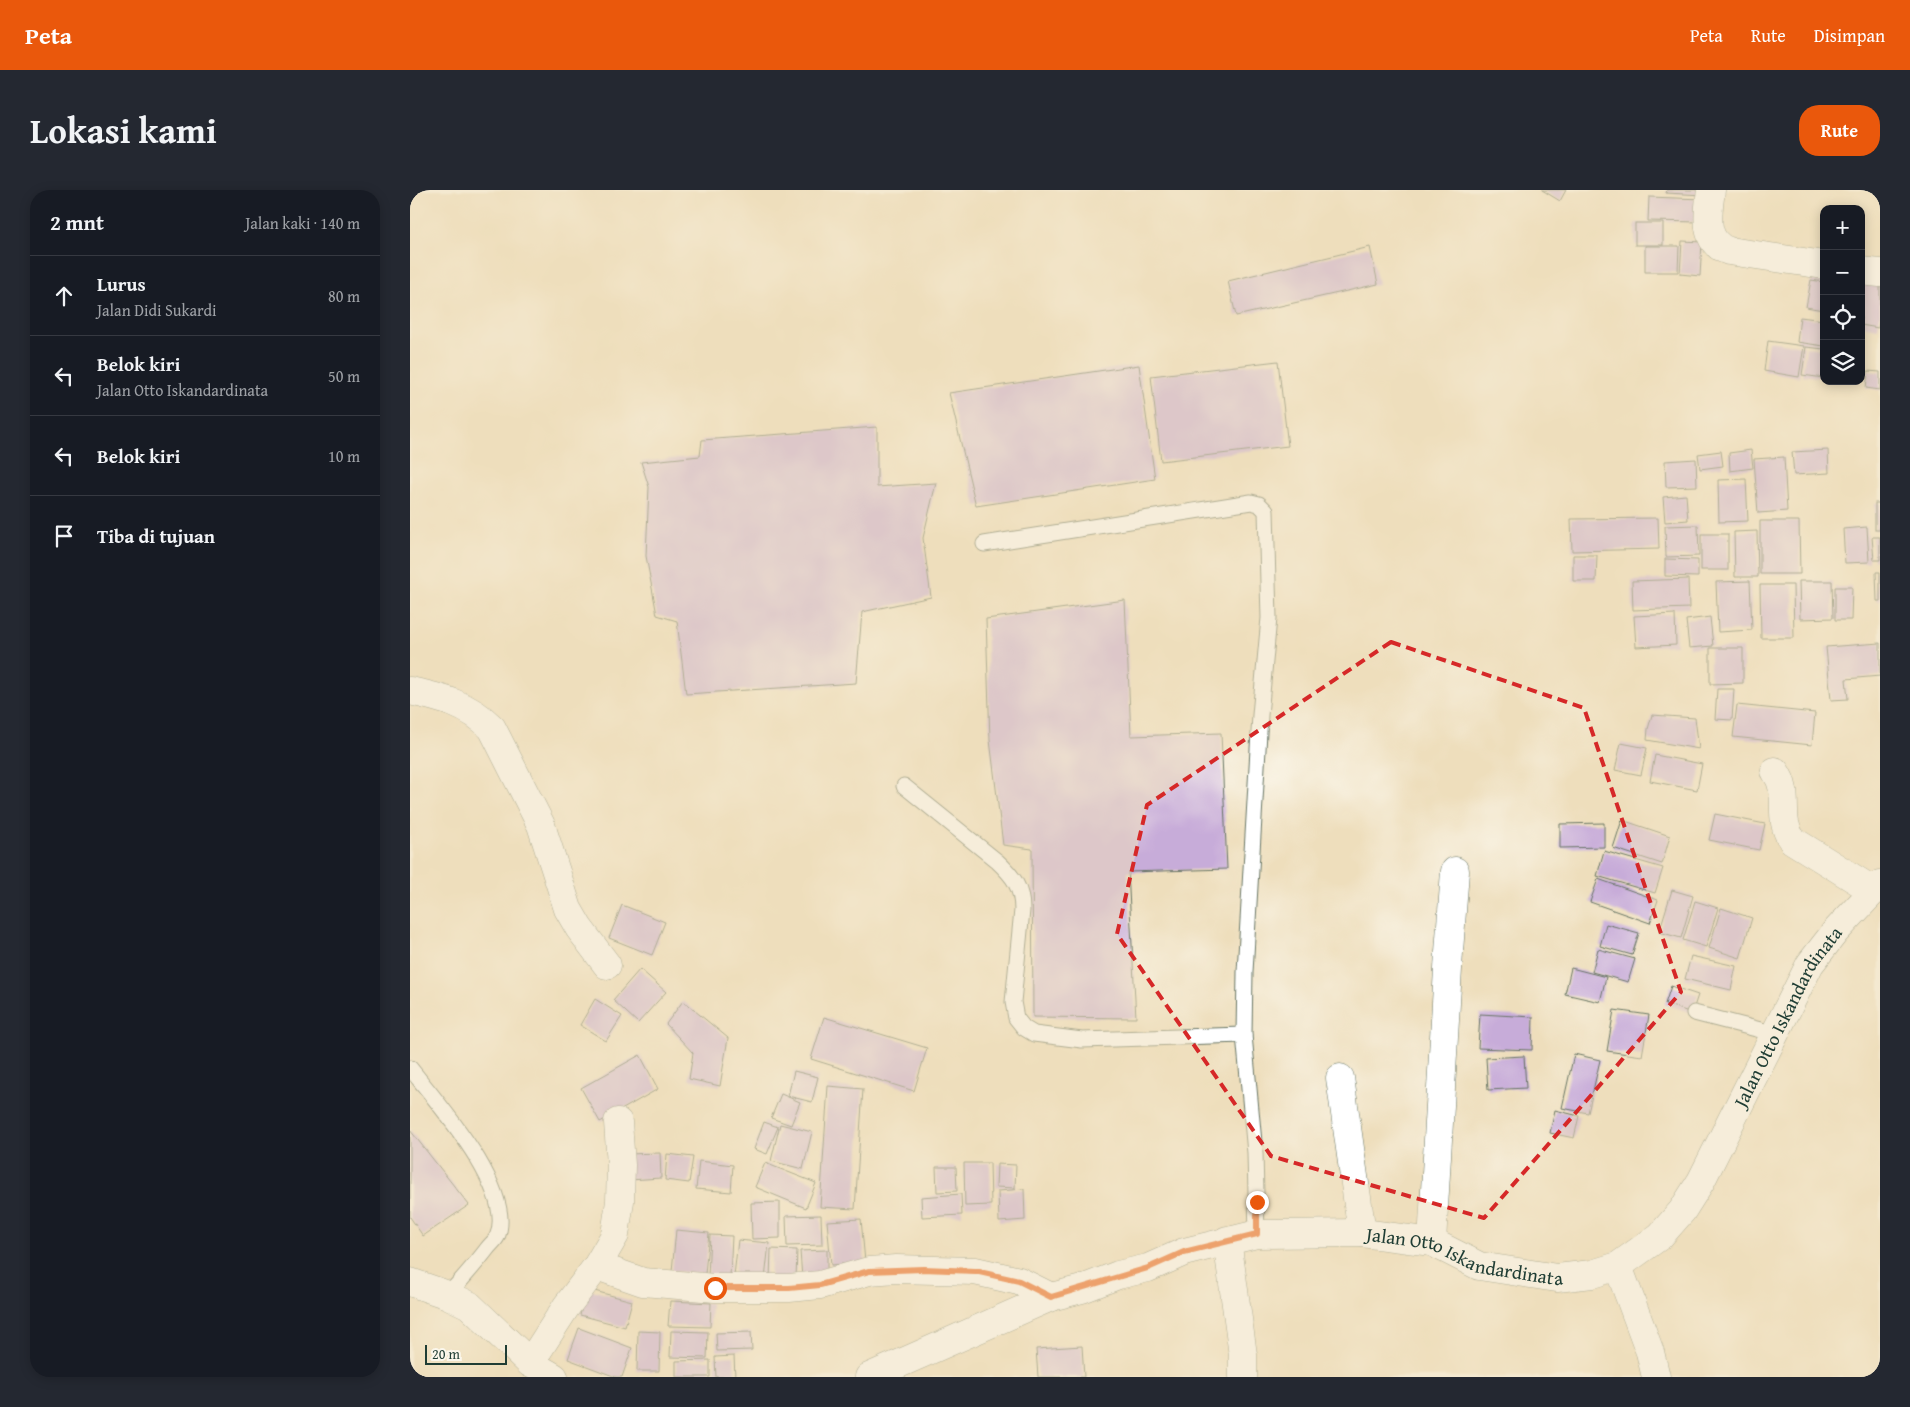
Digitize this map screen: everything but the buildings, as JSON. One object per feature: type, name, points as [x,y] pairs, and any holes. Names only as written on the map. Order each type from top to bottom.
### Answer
[{"type":"street","points":[[1710,190],[1708,220],[1712,239],[1718,247],[1729,252],[1820,264]]},
{"type":"street","points":[[1865,271],[1880,273]]},
{"type":"street","points":[[410,691],[469,709],[492,728],[541,824],[568,909],[579,928],[607,965]]},
{"type":"street","points":[[1775,772],[1784,788],[1785,823],[1787,832],[1792,840],[1877,888]]},
{"type":"street","points":[[1432,1242],[1449,952],[1456,871]]},
{"type":"street","name":"Jalan Otto Iskandardinata","points":[[869,1377],[1044,1300],[1148,1268],[1184,1252],[1257,1234],[1362,1233],[1432,1242],[1479,1266],[1557,1278],[1592,1274],[1618,1266],[1660,1236],[1682,1211],[1701,1181],[1810,964],[1835,932],[1877,888]]},
{"type":"street","points":[[1340,1078],[1362,1233]]},
{"type":"street","points":[[530,1363],[566,1307],[598,1266],[615,1235],[620,1201],[621,1165],[618,1122]]},
{"type":"street","points":[[1227,1240],[1243,1355],[1243,1377]]},
{"type":"street","points":[[598,1266],[643,1282],[725,1288],[812,1286],[841,1280],[869,1271],[896,1269],[975,1271],[1019,1281],[1044,1300]]},
{"type":"street","points":[[1618,1266],[1650,1352],[1656,1377]]},
{"type":"street","points":[[410,1282],[448,1295],[469,1305],[530,1363],[554,1377]]},
{"type":"lane","points":[[984,544],[1251,502],[1259,504],[1266,511],[1270,618],[1260,715],[1247,932],[1244,1035],[1256,1153],[1257,1234]]},
{"type":"lane","points":[[904,786],[997,861],[1008,871],[1016,883],[1022,897],[1022,910],[1013,1002],[1016,1018],[1024,1028],[1034,1034],[1082,1040],[1244,1035]]},
{"type":"lane","points":[[1694,1014],[1776,1034]]},
{"type":"lane","points":[[410,1068],[468,1145],[484,1170],[499,1212],[500,1224],[497,1237],[448,1295]]},
{"type":"highlighted area","points":[[1391,642],[1584,708],[1681,992],[1484,1218],[1271,1156],[1117,934],[1147,805]]},
{"type":"route","points":[[715,1288],[789,1288],[820,1285],[869,1271],[923,1269],[975,1271],[1019,1281],[1051,1297],[1082,1289],[1118,1275],[1148,1268],[1184,1252],[1257,1234],[1257,1202]]}]
